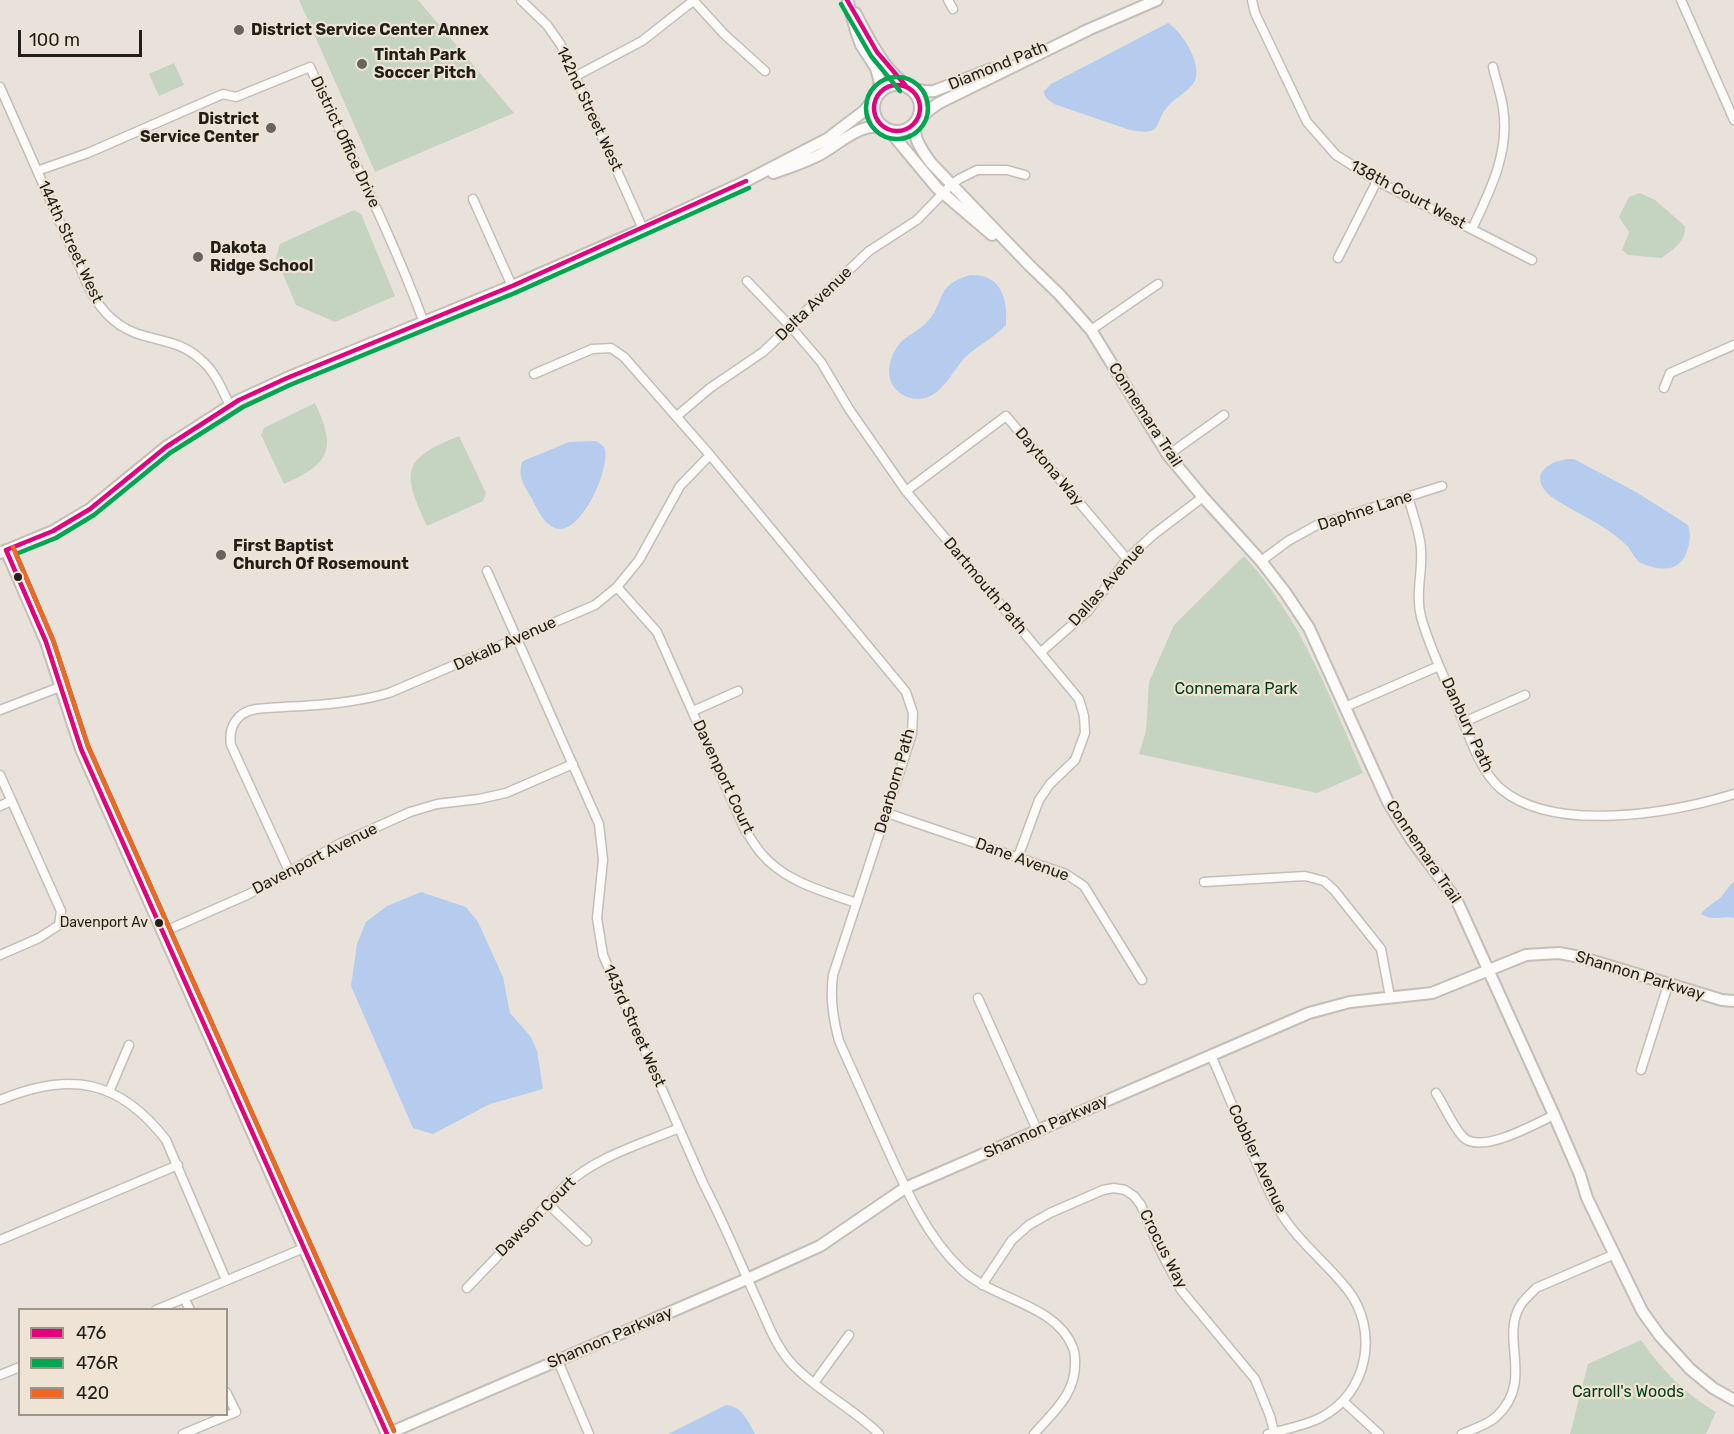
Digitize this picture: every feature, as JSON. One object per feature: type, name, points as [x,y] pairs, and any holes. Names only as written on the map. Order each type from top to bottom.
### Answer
[{"type":"street","name":"142nd Street West","points":[[521,0],[547,25],[561,45],[643,229]]},
{"type":"street","points":[[576,76],[642,41],[693,0],[724,34],[765,72]]},
{"type":"street","points":[[948,0],[953,9]]},
{"type":"street","name":"Diamond Path","points":[[3,552],[53,531],[90,509],[166,447],[239,400],[287,378],[512,286],[746,181],[827,139],[854,121],[890,85],[897,84],[926,92],[944,88],[1157,0]]},
{"type":"street","name":"138th Court West","points":[[1247,0],[1306,122],[1336,155],[1377,181],[1532,260]]},
{"type":"street","name":"138th Court West","points":[[1252,0],[1255,13]]},
{"type":"street","points":[[1681,0],[1734,120]]},
{"type":"street","points":[[848,1],[877,52],[918,100],[920,111],[918,119]]},
{"type":"street","points":[[848,1],[861,45],[878,74],[880,83],[873,105],[878,122],[887,129]]},
{"type":"street","name":"Diamond Path","points":[[746,181],[818,156],[859,130],[878,127],[899,130],[909,126],[953,95],[1088,30]]},
{"type":"street","name":"District Office Drive","points":[[37,171],[88,153],[223,94],[236,97],[310,67],[411,288],[424,323]]},
{"type":"street","points":[[1472,229],[1494,184],[1503,149],[1504,110],[1493,67]]},
{"type":"street","name":"144th Street West","points":[[0,87],[90,290],[101,308],[125,329],[175,343],[193,353],[214,375],[230,406]]},
{"type":"street","name":"Connemara Trail","points":[[918,119],[916,124],[918,144],[948,188]]},
{"type":"street","name":"Connemara Trail","points":[[887,129],[1059,294],[1091,330],[1168,455],[1261,561],[1309,628],[1388,802],[1411,839],[1457,901],[1580,1174],[1587,1198],[1642,1311],[1660,1336],[1690,1369],[1713,1388],[1734,1400]]},
{"type":"street","name":"Delta Avenue","points":[[676,416],[710,388],[763,352],[869,251],[917,220],[948,188],[977,170],[1007,170],[1025,175]]},
{"type":"street","points":[[1338,258],[1377,181]]},
{"type":"street","points":[[473,199],[512,286]]},
{"type":"street","name":"Dartmouth Path","points":[[747,281],[821,362],[849,409],[906,491],[1079,699],[1084,716],[1085,733],[1075,760],[1050,784],[1039,800],[1018,857]]},
{"type":"street","points":[[1091,330],[1158,284]]},
{"type":"street","points":[[1664,388],[1670,373],[1734,345]]},
{"type":"street","name":"Dearborn Path","points":[[534,374],[592,349],[611,348],[624,357],[710,455],[906,692],[913,713],[912,734],[833,975],[832,1017],[840,1041],[905,1188],[944,1251],[962,1270],[982,1285],[1047,1317],[1060,1326],[1074,1349],[1075,1377],[1065,1399],[1034,1434]]},
{"type":"street","points":[[1168,455],[1224,415]]},
{"type":"street","name":"Daytona Way","points":[[906,491],[1006,416],[1127,560]]},
{"type":"street","name":"Dekalb Avenue","points":[[289,871],[231,745],[230,735],[233,725],[240,715],[252,709],[326,705],[358,701],[389,693],[595,605],[617,586],[639,561],[680,486],[710,455]]},
{"type":"street","name":"Daphne Lane","points":[[1261,561],[1288,541],[1317,525],[1442,486]]},
{"type":"street","name":"Danbury Path","points":[[1408,496],[1421,549],[1418,592],[1421,615],[1439,666],[1484,768],[1500,788],[1526,804],[1564,813],[1613,816],[1656,813],[1698,805],[1734,794]]},
{"type":"street","name":"Dallas Avenue","points":[[1041,652],[1088,611],[1127,560],[1153,535],[1203,497]]},
{"type":"street","points":[[3,552],[46,642],[81,749],[387,1434]]},
{"type":"street","name":"143rd Street West","points":[[487,572],[596,817],[602,838],[603,860],[597,918],[603,955],[777,1345],[793,1365],[870,1424],[879,1434]]},
{"type":"street","points":[[617,586],[657,632],[693,711]]},
{"type":"street","points":[[1346,706],[1439,666]]},
{"type":"street","points":[[0,710],[60,687]]},
{"type":"street","name":"Davenport Court","points":[[738,691],[693,711],[745,830],[761,853],[777,869],[796,881],[856,903]]},
{"type":"street","points":[[1464,722],[1525,695]]},
{"type":"street","name":"Davenport Avenue","points":[[164,932],[249,894],[339,843],[423,807],[506,793],[573,764]]},
{"type":"street","points":[[0,775],[61,911],[59,925],[39,938],[0,955]]},
{"type":"street","points":[[0,806],[11,801]]},
{"type":"street","name":"Dane Avenue","points":[[887,813],[1066,874],[1084,886],[1142,980]]},
{"type":"street","points":[[1204,882],[1305,876],[1324,881],[1334,890],[1381,950],[1390,997]]},
{"type":"street","name":"Shannon Parkway","points":[[387,1434],[820,1246],[905,1188],[1309,1013],[1350,1002],[1432,993],[1526,955],[1559,953],[1580,957],[1668,986],[1734,1001]]},
{"type":"street","points":[[1641,1070],[1668,986]]},
{"type":"street","points":[[978,998],[1037,1130]]},
{"type":"street","points":[[108,1092],[129,1046]]},
{"type":"street","name":"Cobbler Avenue","points":[[1211,1055],[1278,1209],[1297,1236],[1348,1289],[1361,1312],[1366,1335],[1364,1359],[1357,1382],[1343,1401],[1321,1418],[1271,1433]]},
{"type":"street","points":[[0,1100],[45,1084],[78,1084],[108,1092],[132,1104],[151,1120],[166,1140],[226,1280]]},
{"type":"street","points":[[1436,1093],[1464,1138],[1476,1143],[1496,1141],[1554,1115]]},
{"type":"street","name":"Dawson Court","points":[[467,1288],[573,1178],[589,1167],[679,1128]]},
{"type":"street","points":[[0,1240],[178,1165]]},
{"type":"street","name":"Crocus Way","points":[[982,1285],[1012,1240],[1029,1225],[1050,1213],[1103,1190],[1114,1188],[1125,1190],[1141,1205],[1160,1250],[1182,1290],[1255,1379],[1270,1416],[1271,1433]]},
{"type":"street","points":[[548,1204],[587,1241]]},
{"type":"street","points":[[161,1308],[304,1248]]},
{"type":"street","points":[[1462,1434],[1496,1418],[1512,1394],[1517,1361],[1513,1334],[1520,1307],[1528,1296],[1536,1288],[1615,1254]]},
{"type":"street","points":[[184,1298],[189,1308]]},
{"type":"street","points":[[814,1383],[849,1335]]},
{"type":"street","points":[[558,1361],[589,1434]]},
{"type":"street","points":[[0,1375],[18,1368]]},
{"type":"street","points":[[228,1396],[236,1412],[228,1415]]},
{"type":"street","points":[[1343,1401],[1379,1434]]},
{"type":"street","points":[[183,1434],[226,1416]]},
{"type":"green space","points":[[299,0],[418,0],[514,113],[375,172]]},
{"type":"green space","points":[[174,63],[184,85],[159,96],[149,74]]},
{"type":"green space","points":[[1640,193],[1655,200],[1685,226],[1681,241],[1662,258],[1628,255],[1622,250],[1629,232],[1619,217],[1629,197]]},
{"type":"green space","points":[[354,210],[361,214],[395,296],[335,322],[296,305],[276,258],[280,244]]},
{"type":"green space","points":[[315,403],[326,432],[325,453],[320,462],[311,469],[284,484],[261,435],[264,428]]},
{"type":"green space","points":[[459,436],[486,493],[483,501],[427,526],[413,492],[412,469],[417,460],[426,452]]},
{"type":"green space","name":"Connemara Park","points":[[1244,556],[1282,605],[1313,659],[1363,773],[1317,793],[1139,754],[1146,731],[1149,682],[1174,625]]},
{"type":"green space","name":"Carroll's Woods","points":[[1641,1340],[1674,1380],[1716,1412],[1706,1434],[1570,1434],[1588,1364]]},
{"type":"water","points":[[1168,23],[1180,34],[1191,51],[1196,77],[1193,84],[1168,106],[1153,130],[1130,130],[1054,104],[1046,97],[1044,91],[1051,84]]},
{"type":"water","points":[[970,275],[981,276],[996,283],[1004,297],[1006,325],[970,353],[937,392],[919,399],[904,396],[894,387],[889,373],[895,351],[904,339],[929,320],[947,288],[959,279]]},
{"type":"water","points":[[595,441],[605,450],[603,472],[598,486],[583,513],[574,523],[565,528],[555,528],[541,516],[524,485],[520,471],[523,461],[569,442]]},
{"type":"water","points":[[1574,459],[1636,492],[1688,525],[1689,544],[1684,558],[1674,567],[1662,569],[1641,563],[1616,536],[1550,496],[1541,482],[1542,471],[1553,463]]},
{"type":"water","points":[[1734,882],[1734,918],[1710,918],[1701,914],[1721,897]]},
{"type":"water","points":[[421,892],[466,907],[478,922],[503,977],[510,1013],[531,1037],[537,1051],[543,1089],[490,1104],[433,1134],[413,1128],[351,986],[357,944],[366,922],[387,906]]},
{"type":"water","points":[[726,1405],[740,1411],[755,1434],[668,1434]]},
{"type":"transit line","name":"476","points":[[847,0],[877,52],[906,86]]},
{"type":"transit line","name":"476R","points":[[841,4],[871,56],[900,91]]},
{"type":"transit line","name":"476R","points":[[897,77],[919,86],[928,108],[919,130],[897,139],[875,130],[866,108],[875,86],[897,77]]},
{"type":"transit line","name":"476","points":[[897,85],[913,92],[920,108],[913,124],[897,131],[881,124],[874,108],[881,92],[897,85]]},
{"type":"transit line","name":"476","points":[[387,1434],[81,749],[46,642],[6,550],[53,531],[90,509],[166,447],[239,400],[287,378],[512,286],[746,181]]},
{"type":"transit line","name":"476R","points":[[394,1431],[88,746],[53,640],[16,554],[56,538],[94,515],[170,453],[243,407],[290,385],[515,293],[749,188]]},
{"type":"transit line","name":"420","points":[[13,547],[53,640],[88,746],[394,1431]]},
{"type":"place","name":"District Service Center Annex","points":[[239,30]]},
{"type":"place","name":"Tintah Park Soccer Pitch","points":[[362,64]]},
{"type":"place","name":"District Service Center","points":[[271,128]]},
{"type":"place","name":"Dakota Ridge School","points":[[198,257]]},
{"type":"place","name":"First Baptist Church Of Rosemount","points":[[221,555]]},
{"type":"place","name":"Davenport Av","points":[[159,923]]}]
